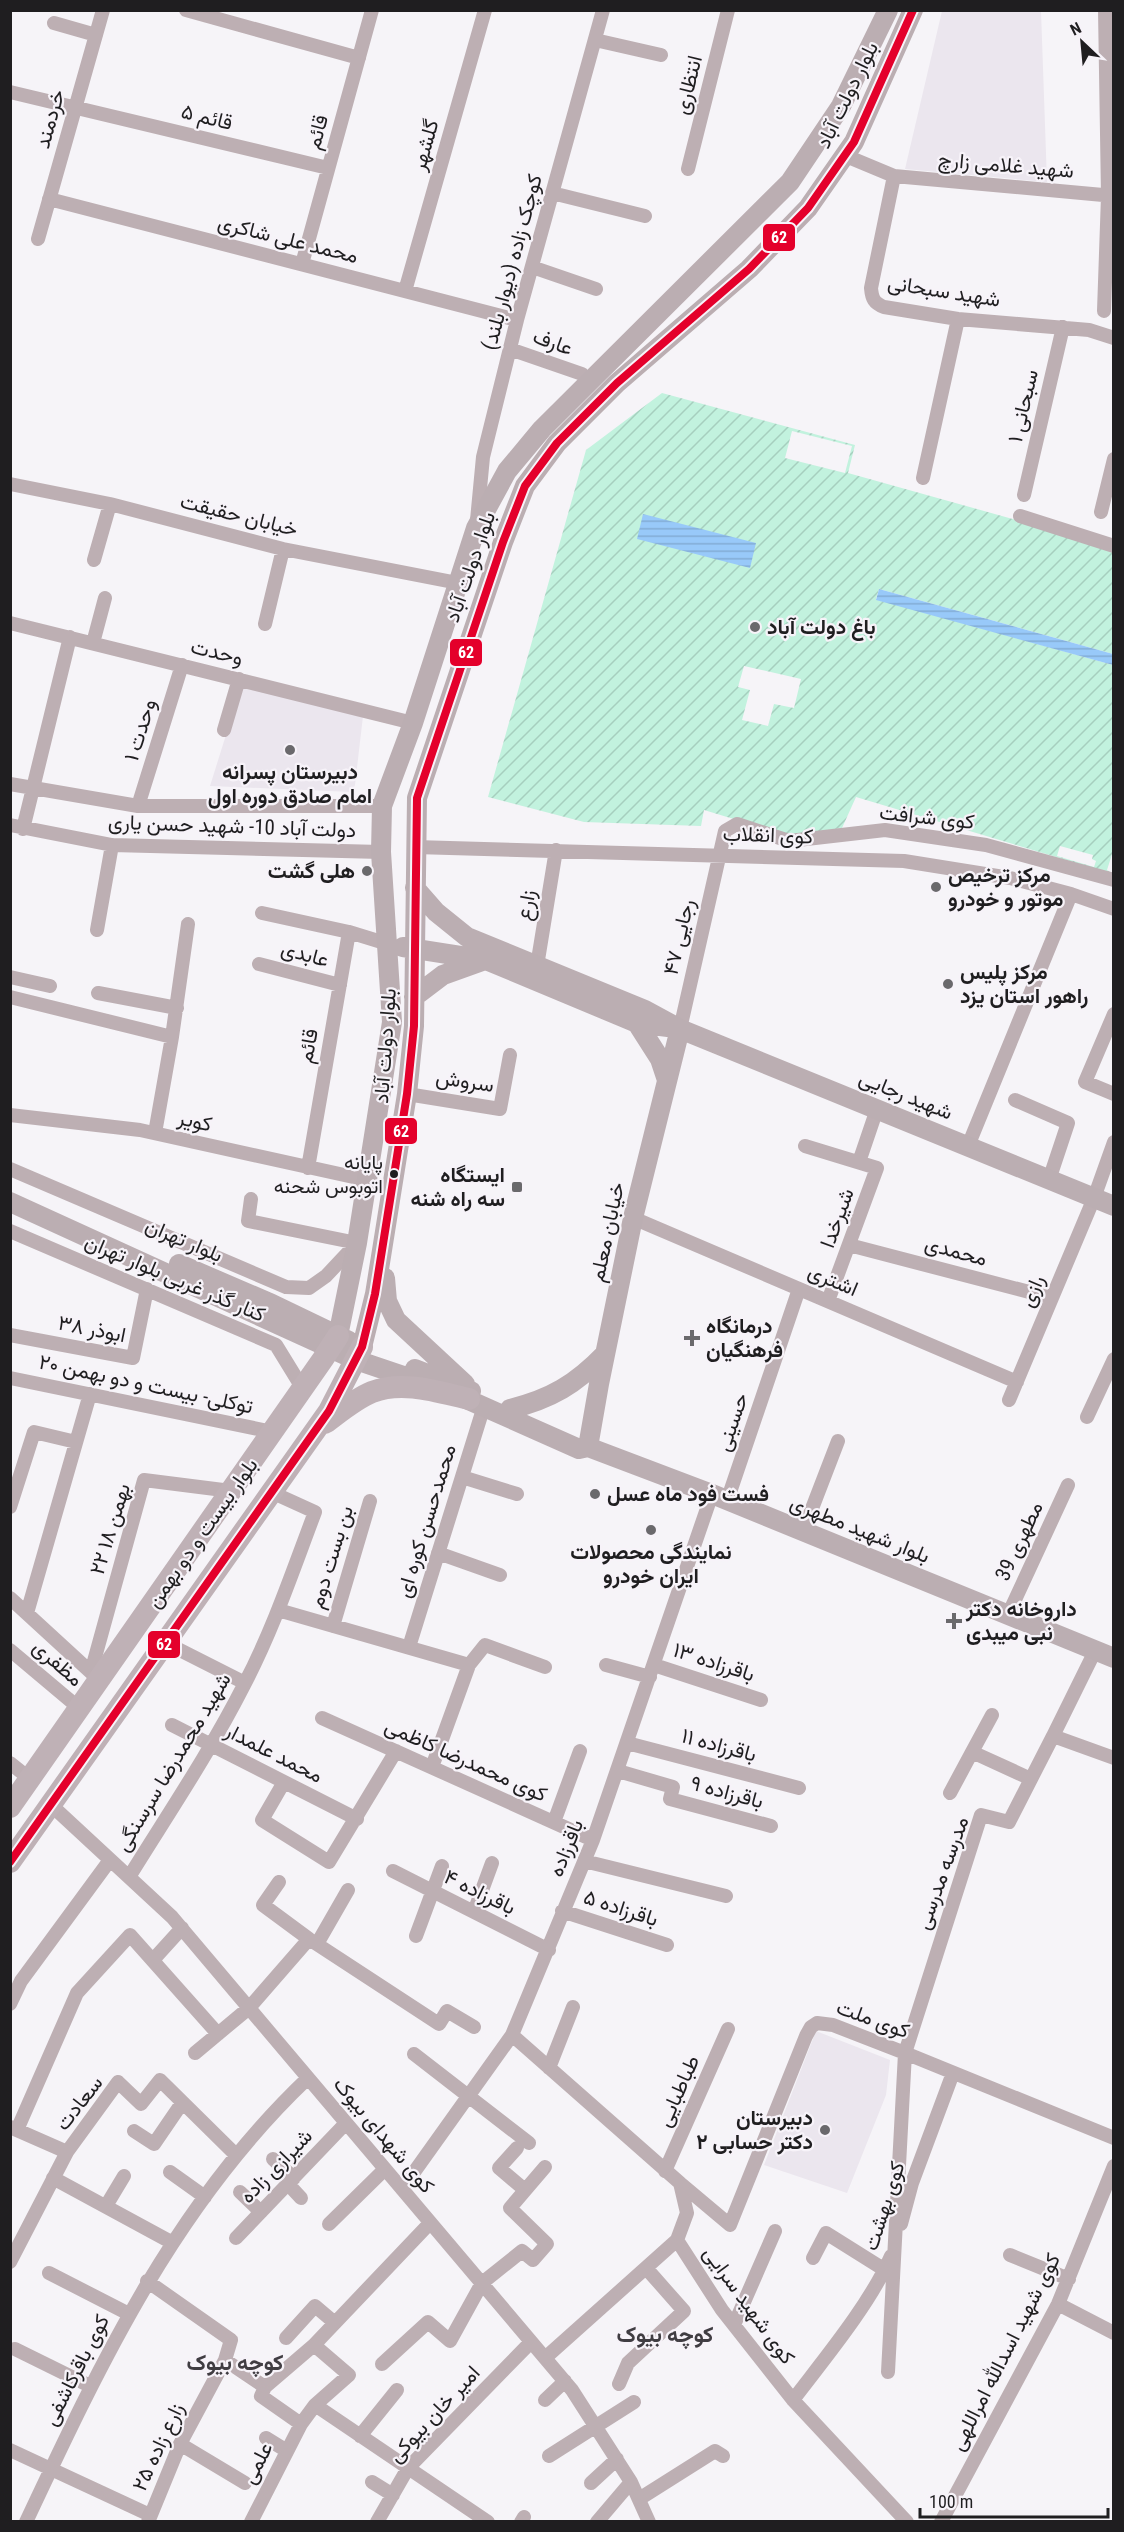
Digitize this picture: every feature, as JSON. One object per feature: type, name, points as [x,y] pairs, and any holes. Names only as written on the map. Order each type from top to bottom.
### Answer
[{"type":"main road","name":"بلوار دولت آباد","points":[[334,1342],[357,1243],[392,1022],[381,852],[382,806],[413,723],[476,528],[507,471],[542,429],[790,182],[841,106],[888,10]]},
{"type":"main road","name":"بلوار دولت آباد","points":[[359,1354],[375,1294],[407,1094],[414,1026],[417,798],[503,542],[525,486],[557,443],[617,383],[749,269],[808,208],[850,149],[913,10]]},
{"type":"main road","points":[[825,132],[836,126],[847,127],[853,135],[850,149]]},
{"type":"main road","name":"شهید رجایی","points":[[415,888],[436,912],[467,937],[645,1010],[680,1029],[1113,1206]]},
{"type":"main road","name":"شهید رجایی","points":[[388,944],[486,960],[637,1023],[680,1029]]},
{"type":"main road","points":[[414,997],[442,975],[486,960]]},
{"type":"main road","points":[[637,1023],[660,1059],[667,1080]]},
{"type":"main road","name":"خیابان معلم","points":[[588,1447],[633,1218],[680,1029]]},
{"type":"main road","name":"بلوار تهران","points":[[10,1191],[196,1271],[334,1342]]},
{"type":"main road","name":"بلوار تهران","points":[[10,1202],[334,1342]]},
{"type":"main road","points":[[382,1245],[387,1301],[396,1320],[475,1399]]},
{"type":"main road","name":"بلوار شهید مطهری","points":[[334,1342],[475,1399],[579,1449],[588,1447],[720,1498],[1113,1658]]},
{"type":"main road","name":"بلوار بیست و دو بهمن","points":[[10,1807],[79,1708],[95,1676],[116,1654],[334,1342]]},
{"type":"main road","name":"بلوار بیست و دو بهمن","points":[[10,1862],[329,1411],[359,1354]]},
{"type":"main road","points":[[510,1409],[550,1396],[568,1387],[585,1375],[605,1354]]},
{"type":"main road","points":[[315,1431],[358,1400],[372,1392],[389,1388],[415,1387],[475,1399]]},
{"type":"main road","name":"بلوار شهید مطهری","points":[[475,1399],[510,1409],[584,1439],[588,1447]]},
{"type":"main road","points":[[116,1654],[143,1672]]},
{"type":"street","name":"خردمند","points":[[38,239],[103,10]]},
{"type":"street","points":[[186,10],[359,58]]},
{"type":"street","name":"قائم","points":[[302,264],[372,10]]},
{"type":"street","name":"گلشهر","points":[[405,291],[485,10]]},
{"type":"street","name":"کوچک زاده (دیوار بلند)","points":[[476,528],[483,457],[517,320],[603,10]]},
{"type":"street","name":"انتظاری","points":[[688,169],[728,10]]},
{"type":"street","points":[[1104,311],[1111,196],[1105,10]]},
{"type":"street","points":[[54,23],[96,35]]},
{"type":"street","points":[[595,40],[661,55]]},
{"type":"street","name":"قائم ۵","points":[[10,92],[328,168]]},
{"type":"street","points":[[850,149],[894,176]]},
{"type":"street","name":"شهید غلامی زارچ","points":[[894,176],[1111,196]]},
{"type":"street","name":"شهید سبحانی","points":[[894,176],[871,288],[872,297],[876,303],[884,307],[958,319],[1089,330],[1113,338]]},
{"type":"street","points":[[552,193],[645,216]]},
{"type":"street","name":"محمد علی شاکری","points":[[49,200],[517,320]]},
{"type":"street","points":[[532,267],[596,289]]},
{"type":"street","points":[[923,478],[958,319]]},
{"type":"street","name":"سبحانی ۱","points":[[1024,495],[1063,327]]},
{"type":"street","name":"عارف","points":[[510,349],[582,374]]},
{"type":"street","points":[[1101,512],[1113,459]]},
{"type":"street","name":"خیابان حقیقت","points":[[10,484],[110,504],[283,549],[458,583]]},
{"type":"street","points":[[94,560],[110,504]]},
{"type":"street","points":[[1020,516],[1113,546]]},
{"type":"street","points":[[264,624],[283,549]]},
{"type":"street","points":[[93,643],[105,598]]},
{"type":"street","name":"وحدت","points":[[10,623],[413,723]]},
{"type":"street","points":[[17,827],[32,789],[70,637]]},
{"type":"street","name":"وحدت ۱","points":[[138,807],[182,665]]},
{"type":"street","points":[[224,730],[239,680]]},
{"type":"street","points":[[10,784],[138,807],[382,806]]},
{"type":"street","name":"کوی شرافت","points":[[719,854],[725,831],[737,824],[789,841],[885,830],[986,845],[1113,880]]},
{"type":"street","name":"دولت آباد 10- شهید حسن یاری","points":[[17,827],[112,845],[381,852]]},
{"type":"street","points":[[96,930],[112,845]]},
{"type":"street","name":"کوی انقلاب","points":[[415,847],[904,861],[1010,878],[1071,894],[1113,909]]},
{"type":"street","name":"زارع","points":[[537,966],[556,850]]},
{"type":"street","name":"رجایی ۴۷","points":[[680,1029],[719,854]]},
{"type":"street","points":[[968,1146],[1071,894]]},
{"type":"street","points":[[262,913],[349,932],[388,944]]},
{"type":"street","points":[[155,1133],[177,1008],[188,924]]},
{"type":"street","name":"قائم","points":[[308,1167],[349,932]]},
{"type":"street","name":"عابدی","points":[[259,964],[340,985]]},
{"type":"street","points":[[10,976],[50,986]]},
{"type":"street","points":[[98,993],[177,1008]]},
{"type":"street","points":[[10,997],[172,1037]]},
{"type":"street","points":[[1113,1014],[1085,1082],[1113,1094]]},
{"type":"street","name":"سروش","points":[[407,1094],[500,1109],[510,1055]]},
{"type":"street","points":[[1015,1100],[1068,1123],[1049,1180]]},
{"type":"street","name":"شیرخدا","points":[[859,1162],[877,1110]]},
{"type":"street","name":"کویر","points":[[10,1115],[155,1133],[367,1180]]},
{"type":"street","name":"رازی","points":[[1009,1400],[1094,1198],[1113,1142]]},
{"type":"street","name":"شیرخدا","points":[[805,1146],[878,1168],[828,1301]]},
{"type":"street","points":[[10,1169],[286,1287],[309,1288],[326,1276],[357,1243]]},
{"type":"street","points":[[251,1199],[248,1221],[357,1243]]},
{"type":"street","points":[[36,1242],[47,1217]]},
{"type":"street","name":"اشتری","points":[[633,1218],[1017,1382]]},
{"type":"street","name":"کنار گذر غربی بلوار تهران","points":[[10,1231],[276,1344],[303,1389]]},
{"type":"street","name":"محمدی","points":[[849,1245],[1052,1298]]},
{"type":"street","points":[[196,1271],[204,1252]]},
{"type":"street","name":"۳۸ ابوذر","points":[[10,1335],[133,1358],[147,1289]]},
{"type":"street","name":"حسینی","points":[[720,1498],[799,1289]]},
{"type":"street","points":[[1087,1417],[1113,1359]]},
{"type":"street","name":"توکلی- بیست و دو بهمن ۲۰","points":[[10,1378],[273,1432]]},
{"type":"street","points":[[27,1613],[90,1394]]},
{"type":"street","name":"محمدحسن کوره ای","points":[[409,1647],[462,1477],[475,1399]]},
{"type":"street","points":[[10,1507],[34,1432],[76,1442]]},
{"type":"street","points":[[803,1532],[838,1441]]},
{"type":"street","points":[[462,1477],[517,1494]]},
{"type":"street","name":"۲۲ بهمن ۱۸","points":[[95,1676],[144,1480],[231,1491]]},
{"type":"street","name":"مطهری 39","points":[[1008,1616],[1068,1485]]},
{"type":"street","name":"شهید محمدرضا سرسنگی","points":[[129,1877],[212,1745],[245,1683],[278,1610],[315,1512],[272,1492]]},
{"type":"street","name":"باقرزاده","points":[[402,2189],[512,2035],[584,1861],[652,1671],[720,1498]]},
{"type":"street","name":"بن بست دوم","points":[[333,1626],[370,1501]]},
{"type":"street","points":[[438,1553],[500,1575]]},
{"type":"street","points":[[10,1598],[95,1676]]},
{"type":"street","points":[[278,1610],[469,1665]]},
{"type":"street","points":[[164,1642],[245,1683]]},
{"type":"street","points":[[432,1767],[469,1665],[485,1645],[545,1667]]},
{"type":"street","name":"مظفری","points":[[10,1650],[79,1708]]},
{"type":"street","name":"مدرسه مدرسی","points":[[905,2053],[981,1815],[1009,1822],[1095,1651]]},
{"type":"street","name":"باقرزاده ۱۳","points":[[606,1665],[652,1671],[761,1700]]},
{"type":"street","points":[[950,1792],[992,1714]]},
{"type":"street","name":"کوی محمدرضا کاظمی","points":[[322,1718],[592,1840]]},
{"type":"street","name":"محمد علمدار","points":[[172,1725],[357,1819]]},
{"type":"street","points":[[1053,1736],[1113,1758]]},
{"type":"street","name":"باقرزاده ۱۱","points":[[627,1743],[799,1788]]},
{"type":"street","points":[[284,1782],[262,1820],[329,1862],[396,1751]]},
{"type":"street","points":[[554,1822],[580,1751]]},
{"type":"street","points":[[972,1752],[1031,1779]]},
{"type":"street","points":[[10,1763],[30,1779]]},
{"type":"street","name":"باقرزاده ۹","points":[[618,1771],[673,1787],[670,1799],[771,1826]]},
{"type":"street","name":"کوی شهدای بیوک","points":[[51,1804],[182,1928],[565,2381],[631,2482],[648,2522]]},
{"type":"street","points":[[10,2004],[21,1981],[110,1860]]},
{"type":"street","points":[[584,1861],[726,1896]]},
{"type":"street","points":[[474,1912],[492,1863]]},
{"type":"street","points":[[416,1936],[442,1866]]},
{"type":"street","name":"باقرزاده ۴","points":[[393,1871],[549,1950]]},
{"type":"street","points":[[279,1882],[263,1905],[313,1942],[439,2024],[447,2011],[474,2028]]},
{"type":"street","points":[[195,2053],[249,2008],[313,1942],[348,1890]]},
{"type":"street","name":"باقرزاده ۵","points":[[562,1911],[668,1945]]},
{"type":"street","points":[[153,1960],[182,1928]]},
{"type":"street","points":[[68,2152],[14,2128],[77,1993],[130,1935],[218,2034]]},
{"type":"street","points":[[549,2068],[573,2007]]},
{"type":"street","name":"کوی ملت","points":[[680,2183],[730,2225],[806,2036],[811,2027],[817,2023],[833,2025],[1113,2138]]},
{"type":"street","name":"طباطبایی","points":[[665,2171],[728,2029]]},
{"type":"street","points":[[512,2035],[680,2183]]},
{"type":"street","points":[[888,2372],[905,2053]]},
{"type":"street","points":[[414,2054],[523,2145],[499,2168],[525,2190]]},
{"type":"street","name":"کوی بهشت","points":[[793,2400],[885,2270],[894,2249],[912,2183],[953,2073]]},
{"type":"street","name":"کوی باقرکاشفی","points":[[26,2522],[90,2386],[171,2242],[236,2156],[283,2102],[308,2078]]},
{"type":"street","name":"سعادت","points":[[12,2256],[68,2152],[118,2082],[141,2104],[160,2080],[236,2156]]},
{"type":"street","points":[[134,2131],[154,2144],[182,2103]]},
{"type":"street","name":"شیرازی زاده","points":[[236,2238],[346,2123]]},
{"type":"street","points":[[273,2159],[301,2198]]},
{"type":"street","name":"کوی شهید اسدالله امراللهی","points":[[941,2522],[1058,2304],[1113,2166]]},
{"type":"street","points":[[382,2364],[428,2322],[450,2341],[482,2283],[522,2251],[533,2260],[547,2244],[510,2208],[544,2167]]},
{"type":"street","points":[[329,2224],[385,2169]]},
{"type":"street","points":[[170,2172],[205,2197]]},
{"type":"street","points":[[106,2206],[124,2176]]},
{"type":"street","points":[[53,2178],[171,2242]]},
{"type":"street","name":"کوی شهید سرایی","points":[[680,2183],[687,2214],[677,2240],[734,2325],[793,2400],[907,2522]]},
{"type":"street","points":[[240,2192],[261,2212]]},
{"type":"street","points":[[300,2424],[261,2396],[265,2387],[314,2345],[430,2223]]},
{"type":"street","points":[[734,2325],[774,2231]]},
{"type":"street","points":[[813,2258],[826,2233],[885,2270]]},
{"type":"street","points":[[545,2358],[677,2240]]},
{"type":"street","points":[[1010,2255],[1069,2279]]},
{"type":"street","points":[[619,2384],[628,2363],[684,2311],[646,2268]]},
{"type":"street","points":[[49,2273],[129,2314]]},
{"type":"street","points":[[147,2281],[231,2340],[225,2360],[265,2387]]},
{"type":"street","points":[[1058,2304],[1113,2333]]},
{"type":"street","points":[[286,2338],[315,2306],[335,2323]]},
{"type":"street","name":"امیر خان بیوکی","points":[[377,2522],[408,2468],[531,2342]]},
{"type":"street","name":"علمی","points":[[251,2522],[300,2424],[315,2405],[348,2374],[314,2345]]},
{"type":"street","points":[[15,2349],[90,2386]]},
{"type":"street","name":"زارع زاده ۲۵","points":[[149,2518],[180,2444],[225,2360]]},
{"type":"street","points":[[545,2400],[565,2381]]},
{"type":"street","points":[[360,2436],[397,2390]]},
{"type":"street","points":[[549,2456],[634,2402]]},
{"type":"street","points":[[315,2405],[488,2522]]},
{"type":"street","points":[[266,2438],[287,2451]]},
{"type":"street","points":[[180,2444],[245,2483]]},
{"type":"street","points":[[10,2450],[51,2468],[149,2518]]},
{"type":"street","points":[[639,2499],[715,2451],[723,2456]]},
{"type":"street","points":[[591,2482],[617,2459]]},
{"type":"street","points":[[372,2482],[393,2495]]},
{"type":"street","points":[[597,2522],[631,2482]]},
{"type":"shaded area","points":[[942,11],[1041,11],[1047,182],[905,169]]},
{"type":"shaded area","name":"دبیرستان پسرانه امام صادق دوره اول","points":[[241,687],[363,716],[355,785],[352,792],[210,786]]},
{"type":"shaded area","name":"دبیرستان دکتر حسابی ۲","points":[[816,2031],[890,2060],[886,2095],[847,2193],[764,2165]]},
{"type":"green space","name":"باغ دولت آباد","points":[[662,393],[855,445],[848,473],[1113,547],[1113,654],[879,589],[876,599],[1113,665],[1114,848],[1107,870],[1113,874],[856,797],[842,828],[790,836],[704,810],[701,826],[584,822],[488,797],[586,450]],"holes":[[[792,431],[852,446],[845,473],[785,458]],[[744,666],[801,679],[794,708],[774,704],[768,726],[742,720],[750,690],[738,687]],[[1060,846],[1093,855],[1092,859],[1096,861],[1094,867],[1057,856]]]},
{"type":"water","points":[[643,514],[756,543],[750,568],[637,539]]},
{"type":"water","points":[[879,589],[1113,654],[1113,665],[876,600]]},
{"type":"transit line","name":"62","points":[[10,1862],[329,1411],[362,1347],[375,1294],[407,1094],[414,1026],[417,798],[503,542],[525,486],[557,443],[617,383],[749,269],[808,208],[854,142],[913,10]]},
{"type":"place","name":"باغ دولت آباد","points":[[755,627]]},
{"type":"place","name":"دبیرستان پسرانه امام صادق دوره اول","points":[[290,750]]},
{"type":"place","name":"هلى گشت","points":[[367,871]]},
{"type":"place","name":"مرکز ترخیص موتور و خودرو","points":[[936,887]]},
{"type":"place","name":"مرکز پلیس راهور استان یزد","points":[[948,984]]},
{"type":"place","name":"پایانه اتوبوس شحنه","points":[[394,1174]]},
{"type":"place","name":"ایستگاه سه راه شنه","points":[[517,1187]]},
{"type":"place","name":"درمانگاه فرهنگیان","points":[[692,1338]]},
{"type":"place","name":"فست فود ماه عسل","points":[[595,1494]]},
{"type":"place","name":"نمایندگی محصولات ایران خودرو","points":[[651,1530]]},
{"type":"place","name":"داروخانه دکتر نبی میبدی","points":[[954,1621]]},
{"type":"place","name":"دبیرستان دکتر حسابی ۲","points":[[825,2130]]},
{"type":"district","name":"کوچه بیوک","points":[[665,2334]]},
{"type":"district","name":"کوچه بیوک","points":[[235,2362]]}]
